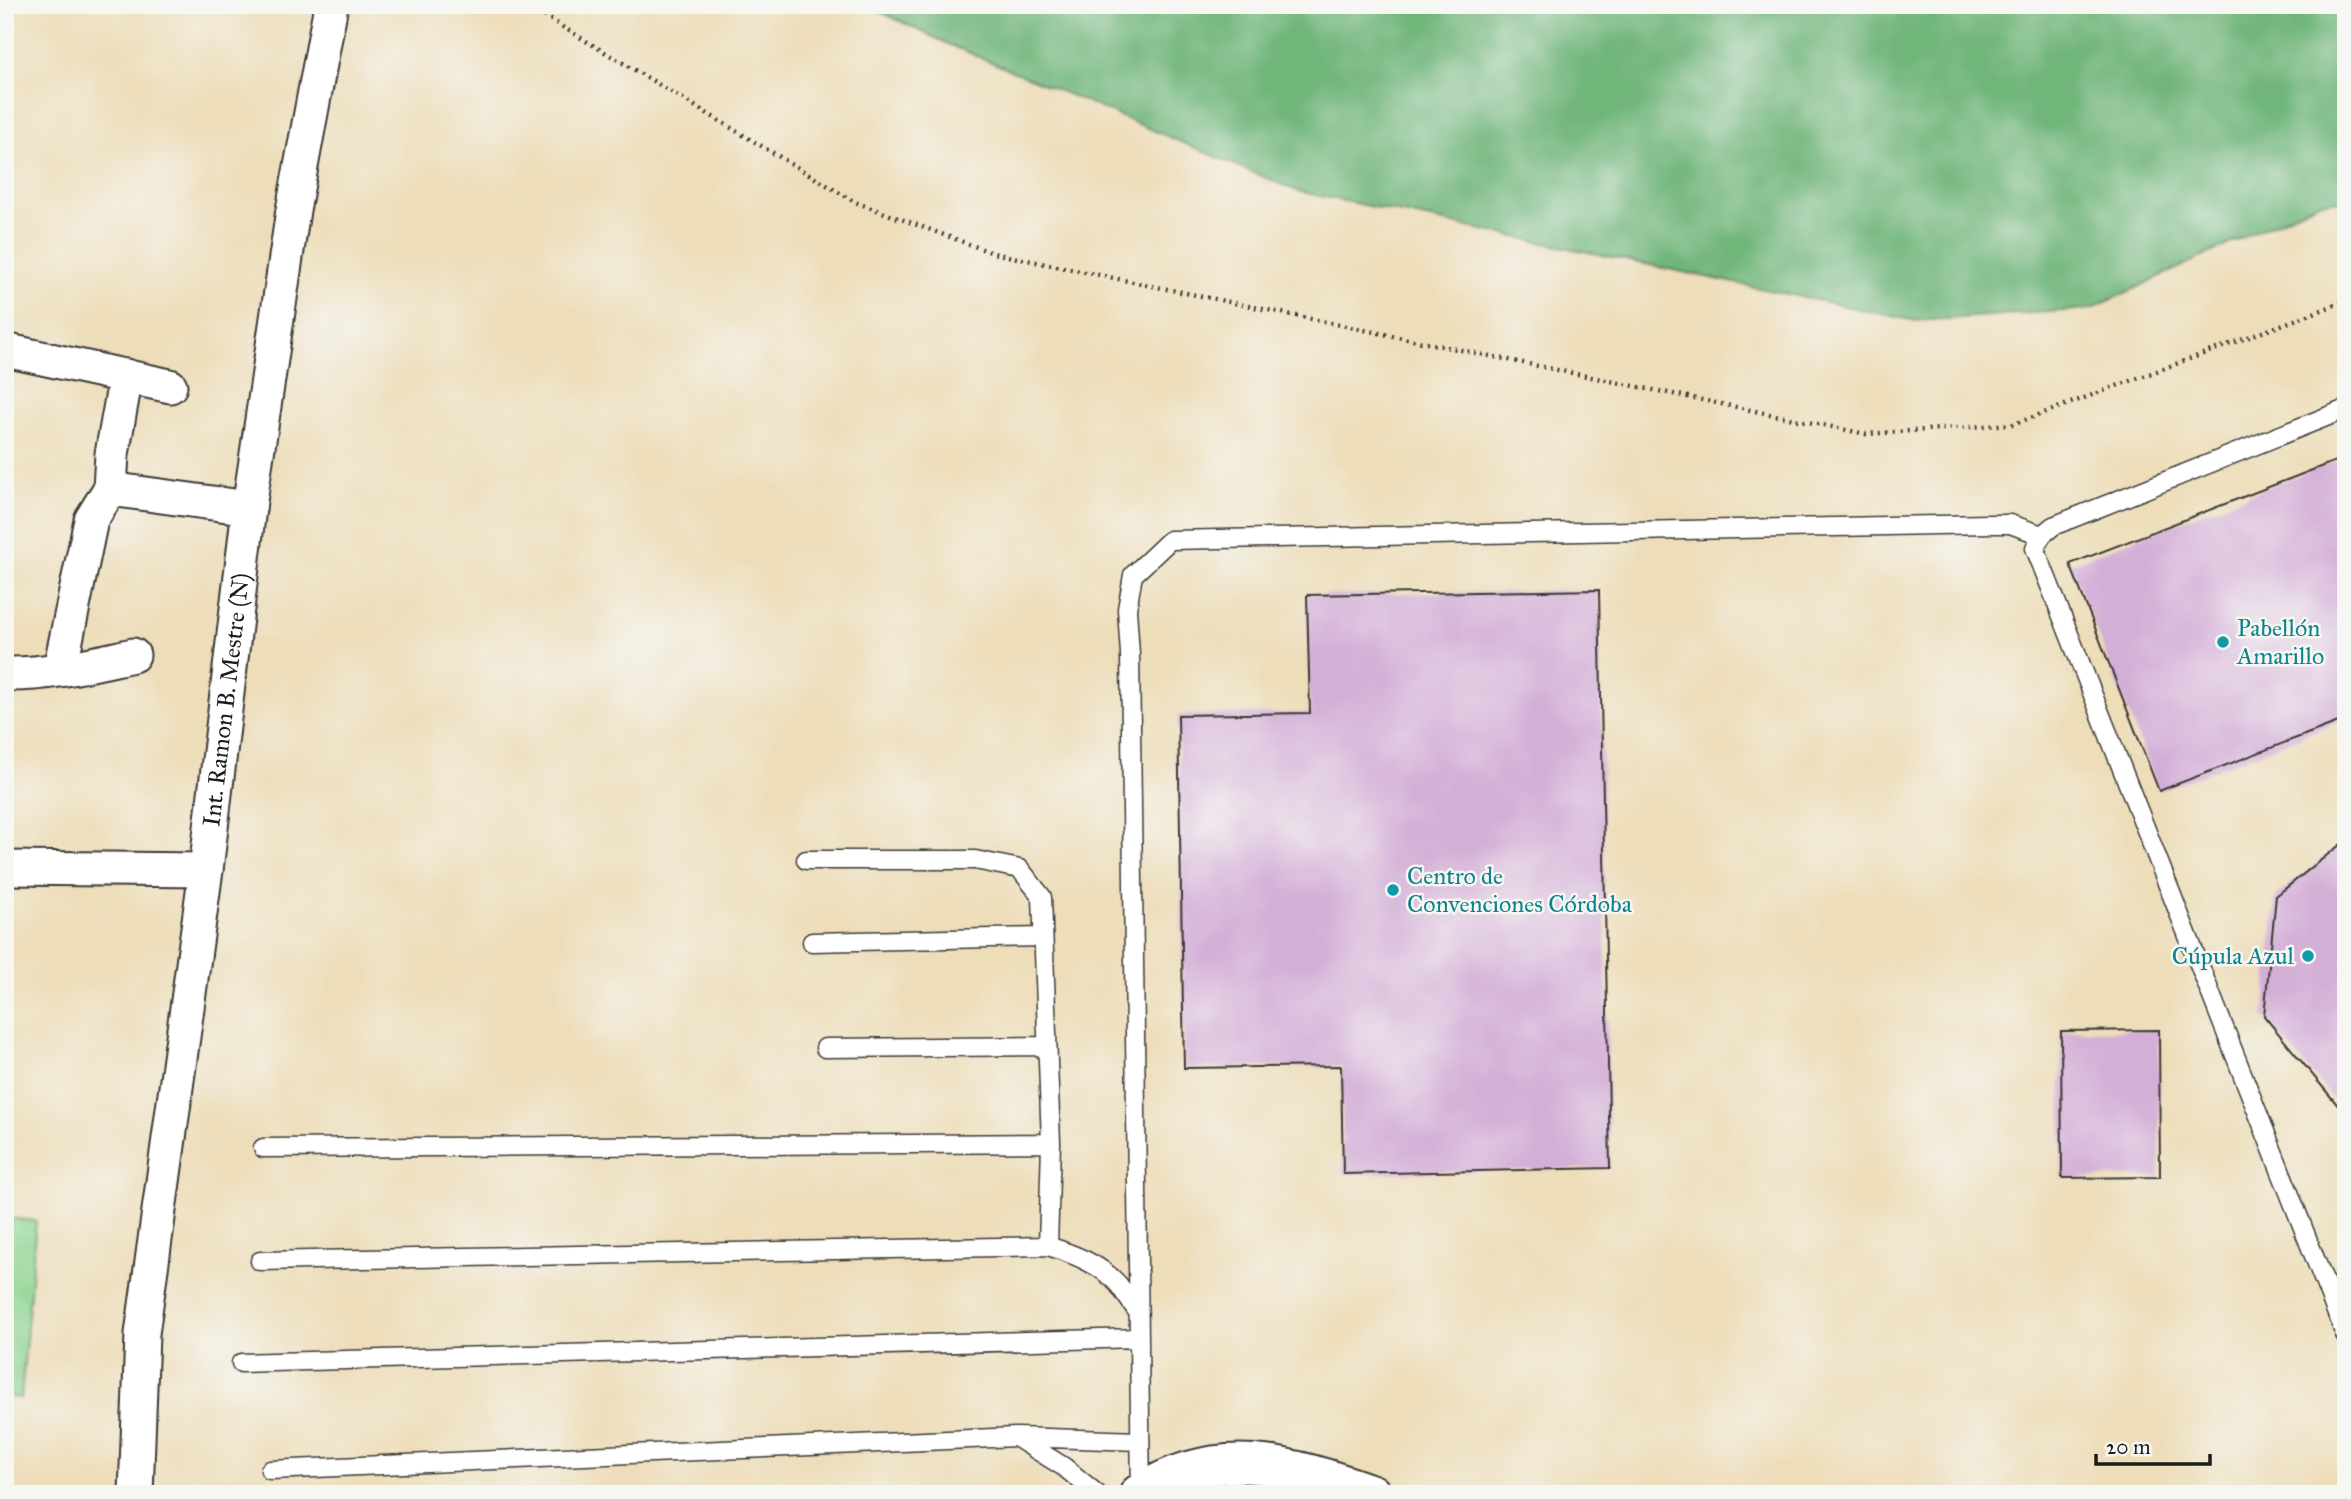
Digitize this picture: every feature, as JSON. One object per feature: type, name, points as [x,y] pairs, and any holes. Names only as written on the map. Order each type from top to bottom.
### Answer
[{"type":"main road","points":[[1140,1493],[1191,1469],[1245,1463],[1273,1464],[1300,1470],[1372,1494]]},
{"type":"street","name":"Int. Ramon B. Mestre (N)","points":[[136,1494],[142,1334],[206,870],[249,508],[293,210],[331,5]]},
{"type":"street","points":[[5,350],[170,386]]},
{"type":"street","points":[[61,669],[91,520],[110,489],[112,454],[126,376]]},
{"type":"street","points":[[110,489],[249,508]]},
{"type":"street","points":[[5,674],[22,675],[133,655]]},
{"type":"street","points":[[5,868],[206,870]]},
{"type":"street","name":"Int. Ramon B. Mestre (N)","points":[[138,1396],[152,1474],[159,1494]]},
{"type":"lane","points":[[2346,409],[2053,526],[2042,535],[2035,548],[2346,1337]]},
{"type":"lane","points":[[1140,1493],[1130,654],[1127,609],[1133,575],[1170,540],[1990,524],[2010,524],[2042,535]]},
{"type":"lane","points":[[806,860],[975,860],[1020,869],[1042,897],[1051,1143],[1048,1246]]},
{"type":"lane","points":[[812,943],[1043,937]]},
{"type":"lane","points":[[825,1048],[1046,1046]]},
{"type":"lane","points":[[263,1148],[1051,1143]]},
{"type":"lane","points":[[260,1261],[1048,1246],[1077,1255],[1108,1275],[1138,1312]]},
{"type":"lane","points":[[241,1363],[1138,1338]]},
{"type":"lane","points":[[270,1470],[1016,1437],[1140,1441]]},
{"type":"lane","points":[[1016,1437],[1064,1467],[1097,1494]]},
{"type":"path","points":[[526,5],[855,202],[993,253],[1866,434],[2014,424],[2346,301]]},
{"type":"green space","points":[[866,5],[2346,5],[2346,200],[2319,202],[2091,309],[1916,321],[1297,191],[946,43]]},
{"type":"green space","points":[[5,1218],[36,1221],[21,1398],[5,1396]]},
{"type":"green space","points":[[1219,1484],[1260,1484],[1310,1494],[1184,1494]]},
{"type":"building","name":"Pabellón Amarillo","points":[[2346,457],[2346,719],[2159,791],[2070,564]]},
{"type":"building","name":"Centro de Convenciones Córdoba","points":[[1599,590],[1610,1168],[1343,1174],[1341,1066],[1184,1068],[1178,715],[1310,713],[1307,595]]},
{"type":"building","name":"Cúpula Azul","points":[[2346,840],[2346,1109],[2340,1108],[2264,1016],[2276,896]]},
{"type":"building","points":[[2159,1030],[2160,1177],[2062,1178],[2061,1031]]},
{"type":"place","name":"Pabellón Amarillo","points":[[2223,642]]},
{"type":"place","name":"Centro de Convenciones Córdoba","points":[[1393,890]]},
{"type":"place","name":"Cúpula Azul","points":[[2308,956]]}]
